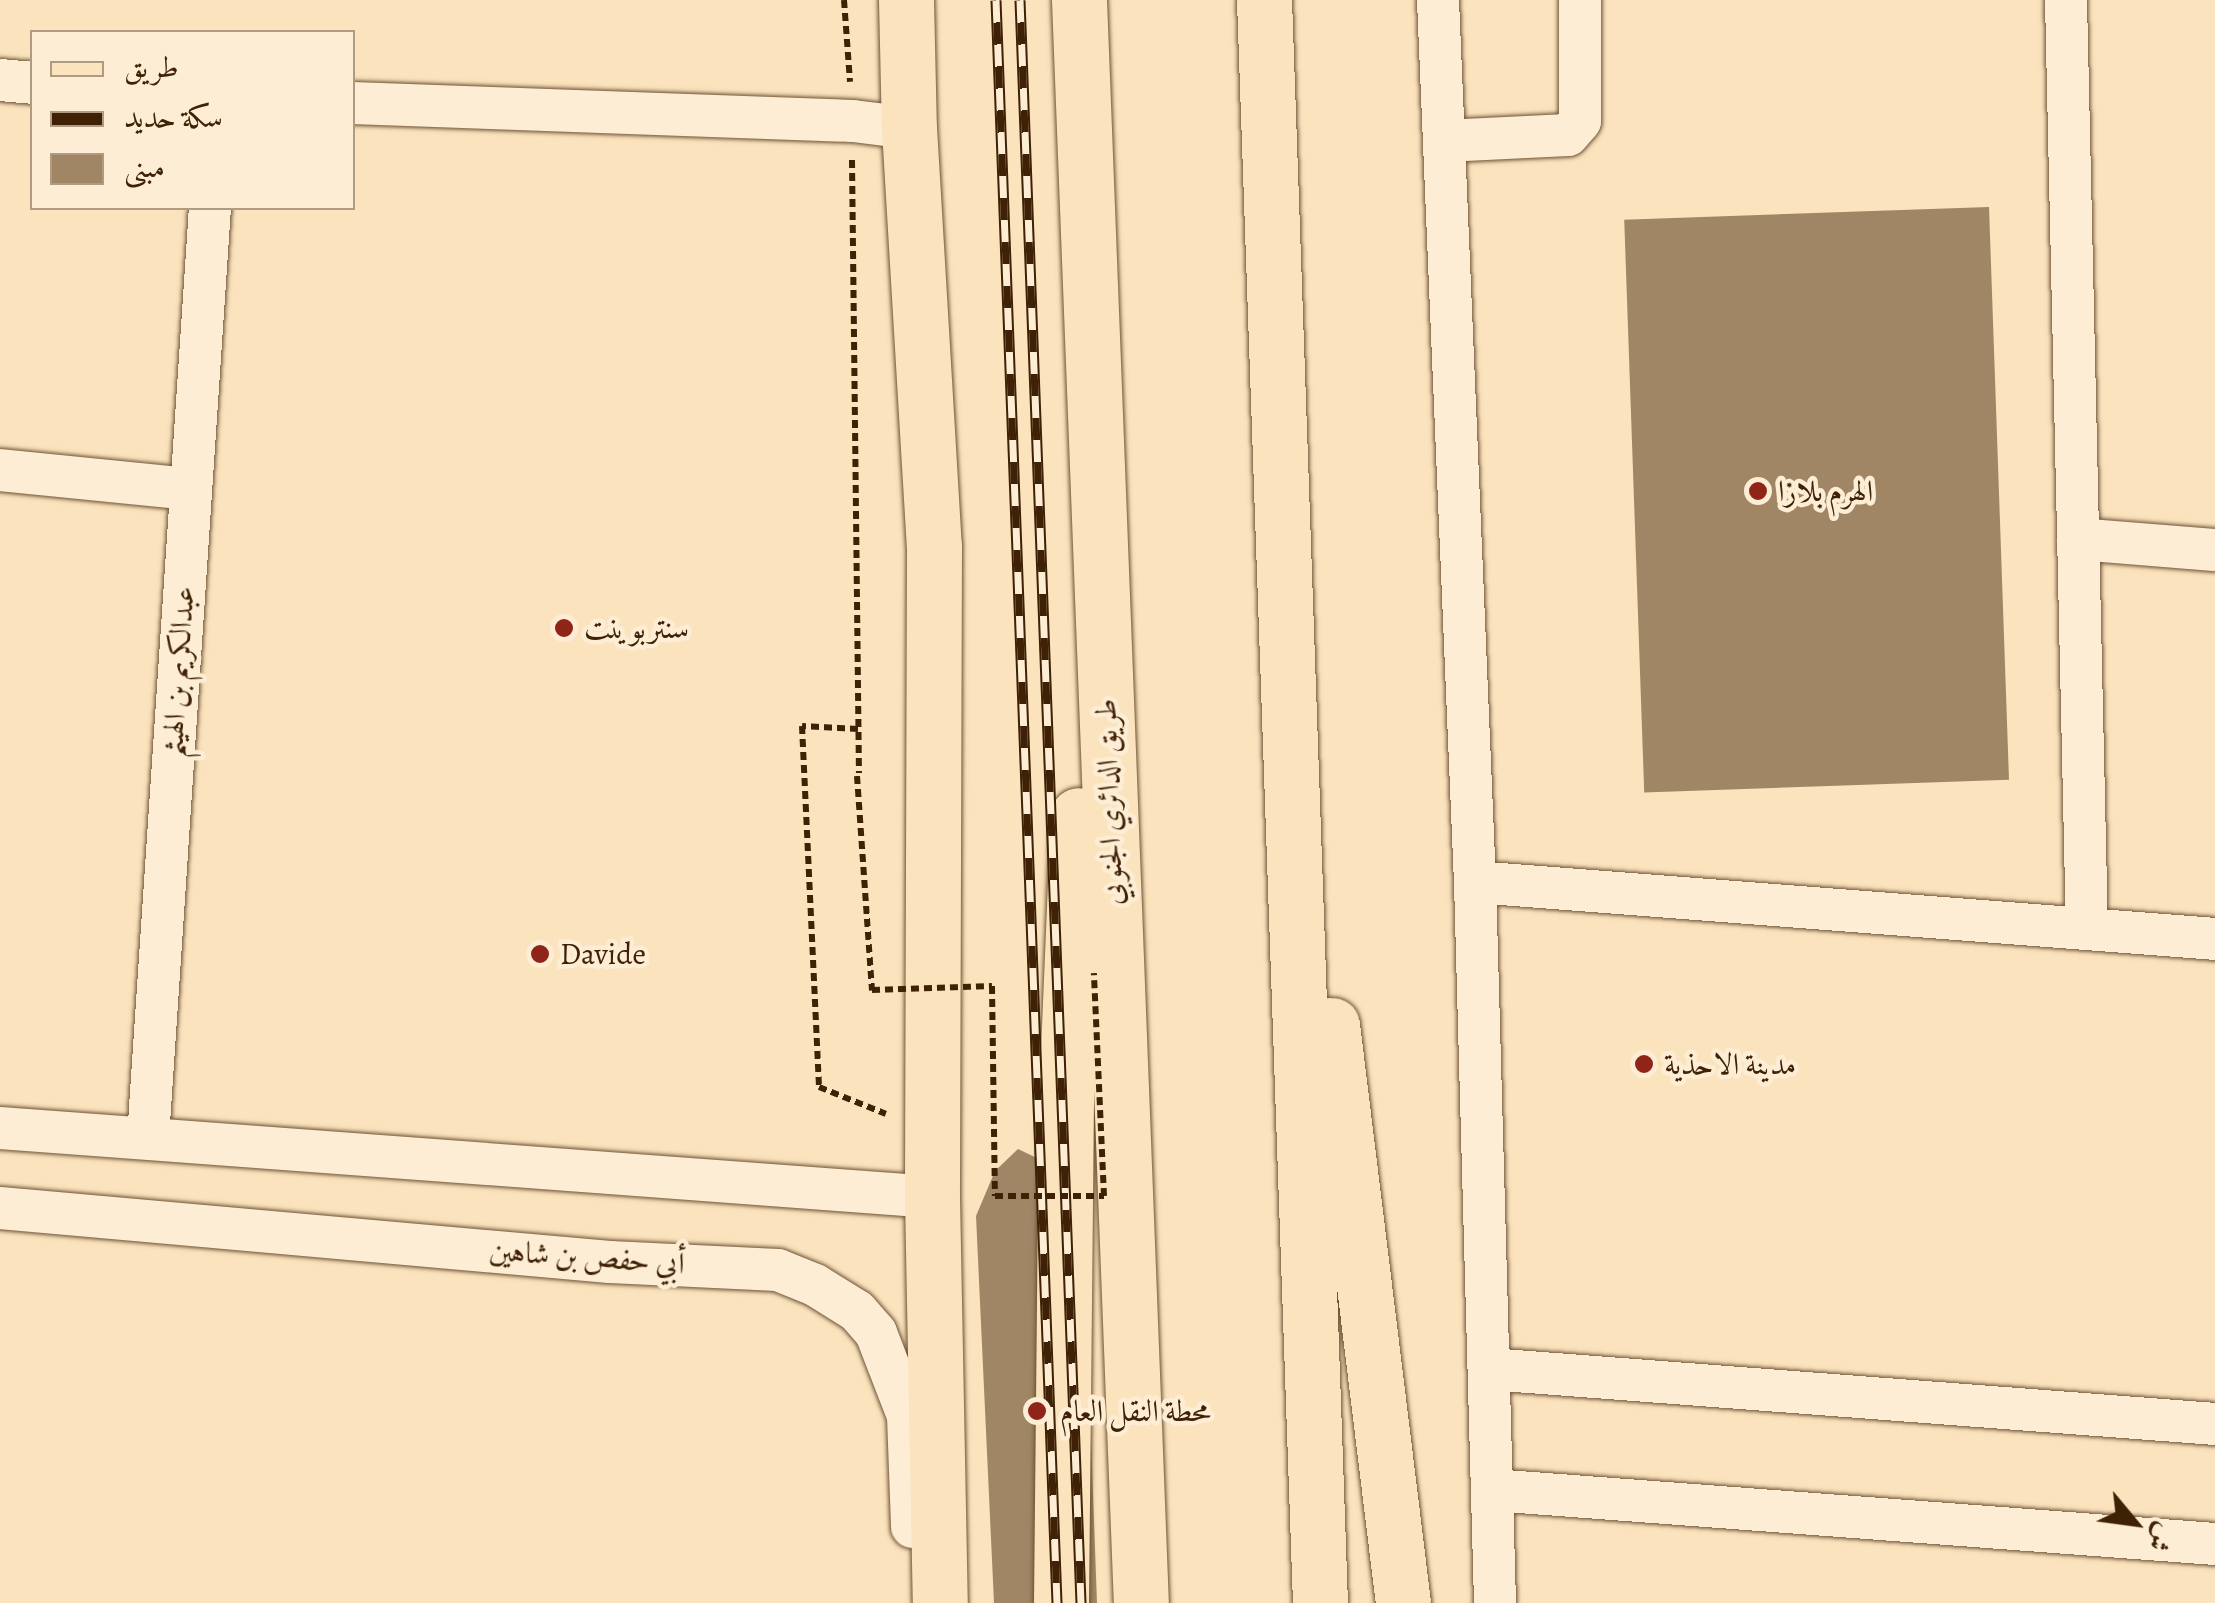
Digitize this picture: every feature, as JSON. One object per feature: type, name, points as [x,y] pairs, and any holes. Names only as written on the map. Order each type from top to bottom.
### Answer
[{"type":"main road","points":[[906,0],[908,128],[934,546],[932,1198],[940,1603]]},
{"type":"main road","name":"طريق الدائري الجنوبي","points":[[1079,0],[1141,1603]]},
{"type":"main road","points":[[1264,0],[1320,1603]]},
{"type":"main road","points":[[1062,1603],[1066,1098],[1094,422]]},
{"type":"main road","points":[[1287,659],[1403,1603]]},
{"type":"street","points":[[1438,0],[1475,882],[1494,1603]]},
{"type":"street","points":[[1444,141],[1568,134],[1580,121],[1580,0]]},
{"type":"street","points":[[2066,0],[2087,930]]},
{"type":"street","points":[[0,80],[30,83]]},
{"type":"street","points":[[355,103],[853,120],[908,128]]},
{"type":"street","name":"عبدالكريم بن الهيثم","points":[[148,1138],[210,210]]},
{"type":"street","points":[[0,470],[190,489]]},
{"type":"street","points":[[2078,540],[2215,550]]},
{"type":"street","points":[[1475,882],[2215,939]]},
{"type":"street","points":[[0,1128],[932,1198]]},
{"type":"street","name":"أبي حفص بن شاهين","points":[[0,1208],[610,1262],[778,1270],[815,1285],[857,1311],[876,1332],[908,1416],[913,1571],[930,1603]]},
{"type":"street","points":[[1489,1370],[2215,1424]]},
{"type":"street","points":[[1492,1490],[2215,1544]]},
{"type":"path","points":[[852,210],[858,775],[872,990],[992,986],[995,1196],[1104,1196],[1094,973]]},
{"type":"path","points":[[858,729],[802,726],[819,1087],[893,1117]]},
{"type":"building","points":[[1989,207],[2009,780],[1644,792],[1624,220]]},
{"type":"building","name":"محطة النقل العام","points":[[1018,1149],[1041,1160],[1083,1220],[1097,1603],[994,1603],[976,1216],[995,1171]]},
{"type":"railway","points":[[996,0],[1057,1603]]},
{"type":"railway","points":[[1020,0],[1081,1603]]},
{"type":"place","name":"الهرم بلازا","points":[[1758,491]]},
{"type":"place","name":"سنتربوينت","points":[[564,628]]},
{"type":"place","name":"Davide","points":[[540,954]]},
{"type":"place","name":"مدينة الاحذية","points":[[1644,1064]]},
{"type":"place","name":"محطة النقل العام","points":[[1037,1411]]}]
